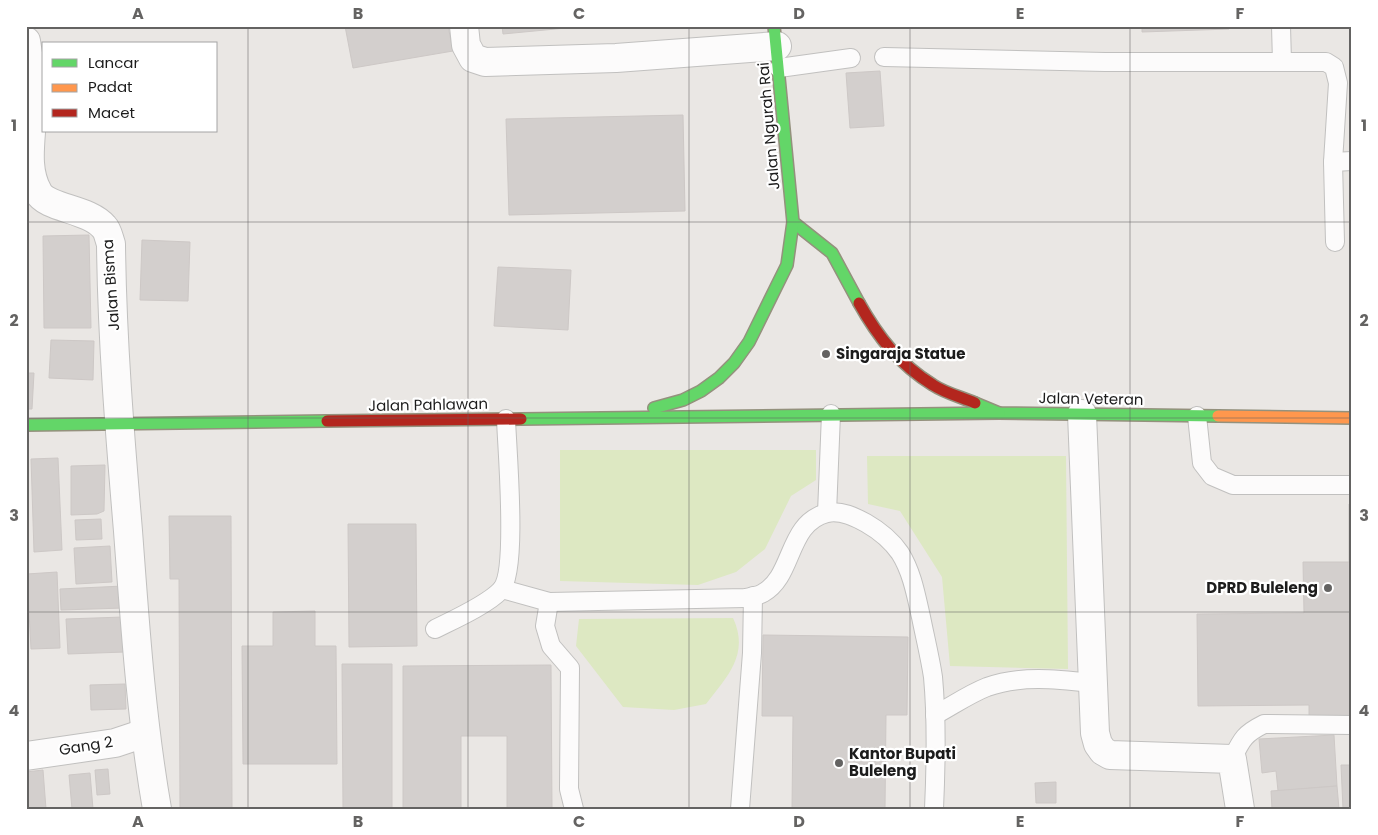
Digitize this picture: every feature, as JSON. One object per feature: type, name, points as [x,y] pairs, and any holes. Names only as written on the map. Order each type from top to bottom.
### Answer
[{"type":"main road","name":"Jalan Ngurah Rai","points":[[622,417],[683,400],[701,391],[719,378],[734,364],[749,342],[787,265],[793,222],[776,47]]},
{"type":"main road","points":[[793,222],[832,253],[873,328],[907,366],[934,386],[999,413]]},
{"type":"main road","name":"Jalan Veteran","points":[[831,414],[999,413],[1352,418]]},
{"type":"main road","name":"Jalan Pahlawan","points":[[26,425],[831,414]]},
{"type":"street","points":[[464,26],[466,45],[473,58],[485,62],[608,59],[776,47]]},
{"type":"street","name":"Jalan Bisma","points":[[26,41],[32,80],[30,172],[38,194],[47,200],[86,213],[96,219],[106,228],[111,244],[120,424],[145,733],[157,809]]},
{"type":"street","points":[[1082,414],[1092,683],[1095,733],[1098,744],[1103,751],[1110,755],[1232,759],[1240,809]]},
{"type":"street","name":"Gang 2","points":[[26,756],[114,743],[145,733]]},
{"type":"lane","points":[[1281,26],[1282,62]]},
{"type":"lane","points":[[776,47],[850,58]]},
{"type":"lane","points":[[884,57],[1105,62],[1172,60],[1224,63],[1313,60],[1326,62],[1334,67],[1338,83],[1333,162],[1335,242]]},
{"type":"lane","points":[[1333,162],[1352,161]]},
{"type":"lane","points":[[828,513],[831,414]]},
{"type":"lane","points":[[1196,416],[1202,463],[1212,476],[1233,485],[1352,485]]},
{"type":"lane","points":[[435,629],[473,609],[502,589],[507,574],[509,552],[506,419]]},
{"type":"lane","points":[[502,589],[549,602],[737,599],[754,596],[762,594],[774,584],[805,526],[812,520],[828,513],[851,515],[879,531],[899,552],[908,567],[914,586],[932,675],[935,715],[934,809]]},
{"type":"lane","points":[[740,809],[752,653],[754,596]]},
{"type":"lane","points":[[549,602],[545,626],[549,640],[551,646],[570,668],[569,789],[574,809]]},
{"type":"lane","points":[[935,715],[986,688],[1017,679],[1051,678],[1092,683]]},
{"type":"lane","points":[[1232,759],[1243,738],[1252,730],[1264,724],[1352,725]]},
{"type":"green space","points":[[560,450],[816,450],[816,480],[791,496],[765,549],[736,572],[698,585],[560,581]]},
{"type":"green space","points":[[867,456],[1066,456],[1068,669],[950,666],[942,577],[900,511],[868,504]]},
{"type":"green space","points":[[733,618],[738,631],[739,643],[734,664],[728,674],[706,704],[674,710],[623,707],[576,646],[579,619]]},
{"type":"building","points":[[345,26],[448,26],[453,51],[353,68]]},
{"type":"building","points":[[502,26],[566,26],[566,28],[503,34]]},
{"type":"building","points":[[1142,26],[1228,26],[1229,29],[1142,32]]},
{"type":"building","points":[[880,71],[884,126],[850,128],[846,73]]},
{"type":"building","points":[[683,115],[685,211],[509,215],[506,119]]},
{"type":"building","points":[[89,235],[91,328],[44,328],[43,236]]},
{"type":"building","points":[[142,240],[190,242],[188,301],[140,300]]},
{"type":"building","points":[[498,267],[571,270],[568,330],[494,326]]},
{"type":"building","points":[[51,340],[94,341],[93,380],[49,378]]},
{"type":"building","points":[[26,373],[34,373],[32,409],[26,409]]},
{"type":"building","points":[[58,458],[62,550],[34,552],[31,459]]},
{"type":"building","points":[[105,465],[104,511],[97,514],[71,515],[71,466]]},
{"type":"building","name":"DPRD Buleleng","points":[[1349,504],[1352,504],[1352,716],[1309,716],[1309,705],[1198,706],[1197,614],[1304,613],[1303,562],[1349,562]]},
{"type":"building","points":[[169,516],[231,516],[232,809],[180,809],[179,579],[170,579]]},
{"type":"building","points":[[101,519],[102,539],[76,540],[75,520]]},
{"type":"building","points":[[348,524],[416,524],[417,646],[349,647]]},
{"type":"building","points":[[110,546],[112,582],[76,584],[74,548]]},
{"type":"building","points":[[57,572],[60,648],[31,649],[27,574]]},
{"type":"building","points":[[123,586],[124,608],[61,610],[60,589]]},
{"type":"building","points":[[315,611],[315,646],[336,646],[337,764],[243,764],[242,646],[273,646],[273,612]]},
{"type":"building","points":[[123,617],[125,652],[68,654],[66,619]]},
{"type":"building","name":"Kantor Bupati Buleleng","points":[[763,635],[908,637],[907,715],[886,715],[885,809],[792,809],[793,716],[762,716]]},
{"type":"building","points":[[342,664],[392,664],[392,809],[343,809]]},
{"type":"building","points":[[551,665],[552,809],[507,809],[507,736],[461,736],[461,809],[403,809],[403,666]]},
{"type":"building","points":[[125,684],[126,709],[91,710],[90,685]]},
{"type":"building","points":[[1334,735],[1337,786],[1278,791],[1276,771],[1262,773],[1259,739]]},
{"type":"building","points":[[1341,765],[1352,765],[1352,809],[1343,809]]},
{"type":"building","points":[[108,769],[110,794],[97,795],[95,770]]},
{"type":"building","points":[[43,770],[46,809],[26,809],[26,772]]},
{"type":"building","points":[[90,773],[93,809],[72,809],[69,775]]},
{"type":"building","points":[[1056,782],[1056,803],[1036,803],[1035,783]]},
{"type":"building","points":[[1337,786],[1339,809],[1272,809],[1271,791]]},
{"type":"traffic: fast","points":[[774,26],[793,222],[832,253],[859,303]]},
{"type":"traffic: fast","points":[[654,408],[683,400],[701,391],[719,378],[734,363],[749,342],[787,265],[793,222]]},
{"type":"traffic: fast","points":[[975,403],[999,413],[1218,416]]},
{"type":"traffic: fast","points":[[521,419],[999,413]]},
{"type":"traffic: fast","points":[[26,425],[327,421]]},
{"type":"traffic: slow","points":[[1218,416],[1352,418]]},
{"type":"traffic: jam","points":[[859,303],[890,349],[910,368],[938,388],[975,403]]},
{"type":"traffic: jam","points":[[327,421],[521,419]]},
{"type":"place","name":"Singaraja Statue","points":[[826,354]]},
{"type":"place","name":"DPRD Buleleng","points":[[1328,588]]},
{"type":"place","name":"Kantor Bupati Buleleng","points":[[839,763]]}]
